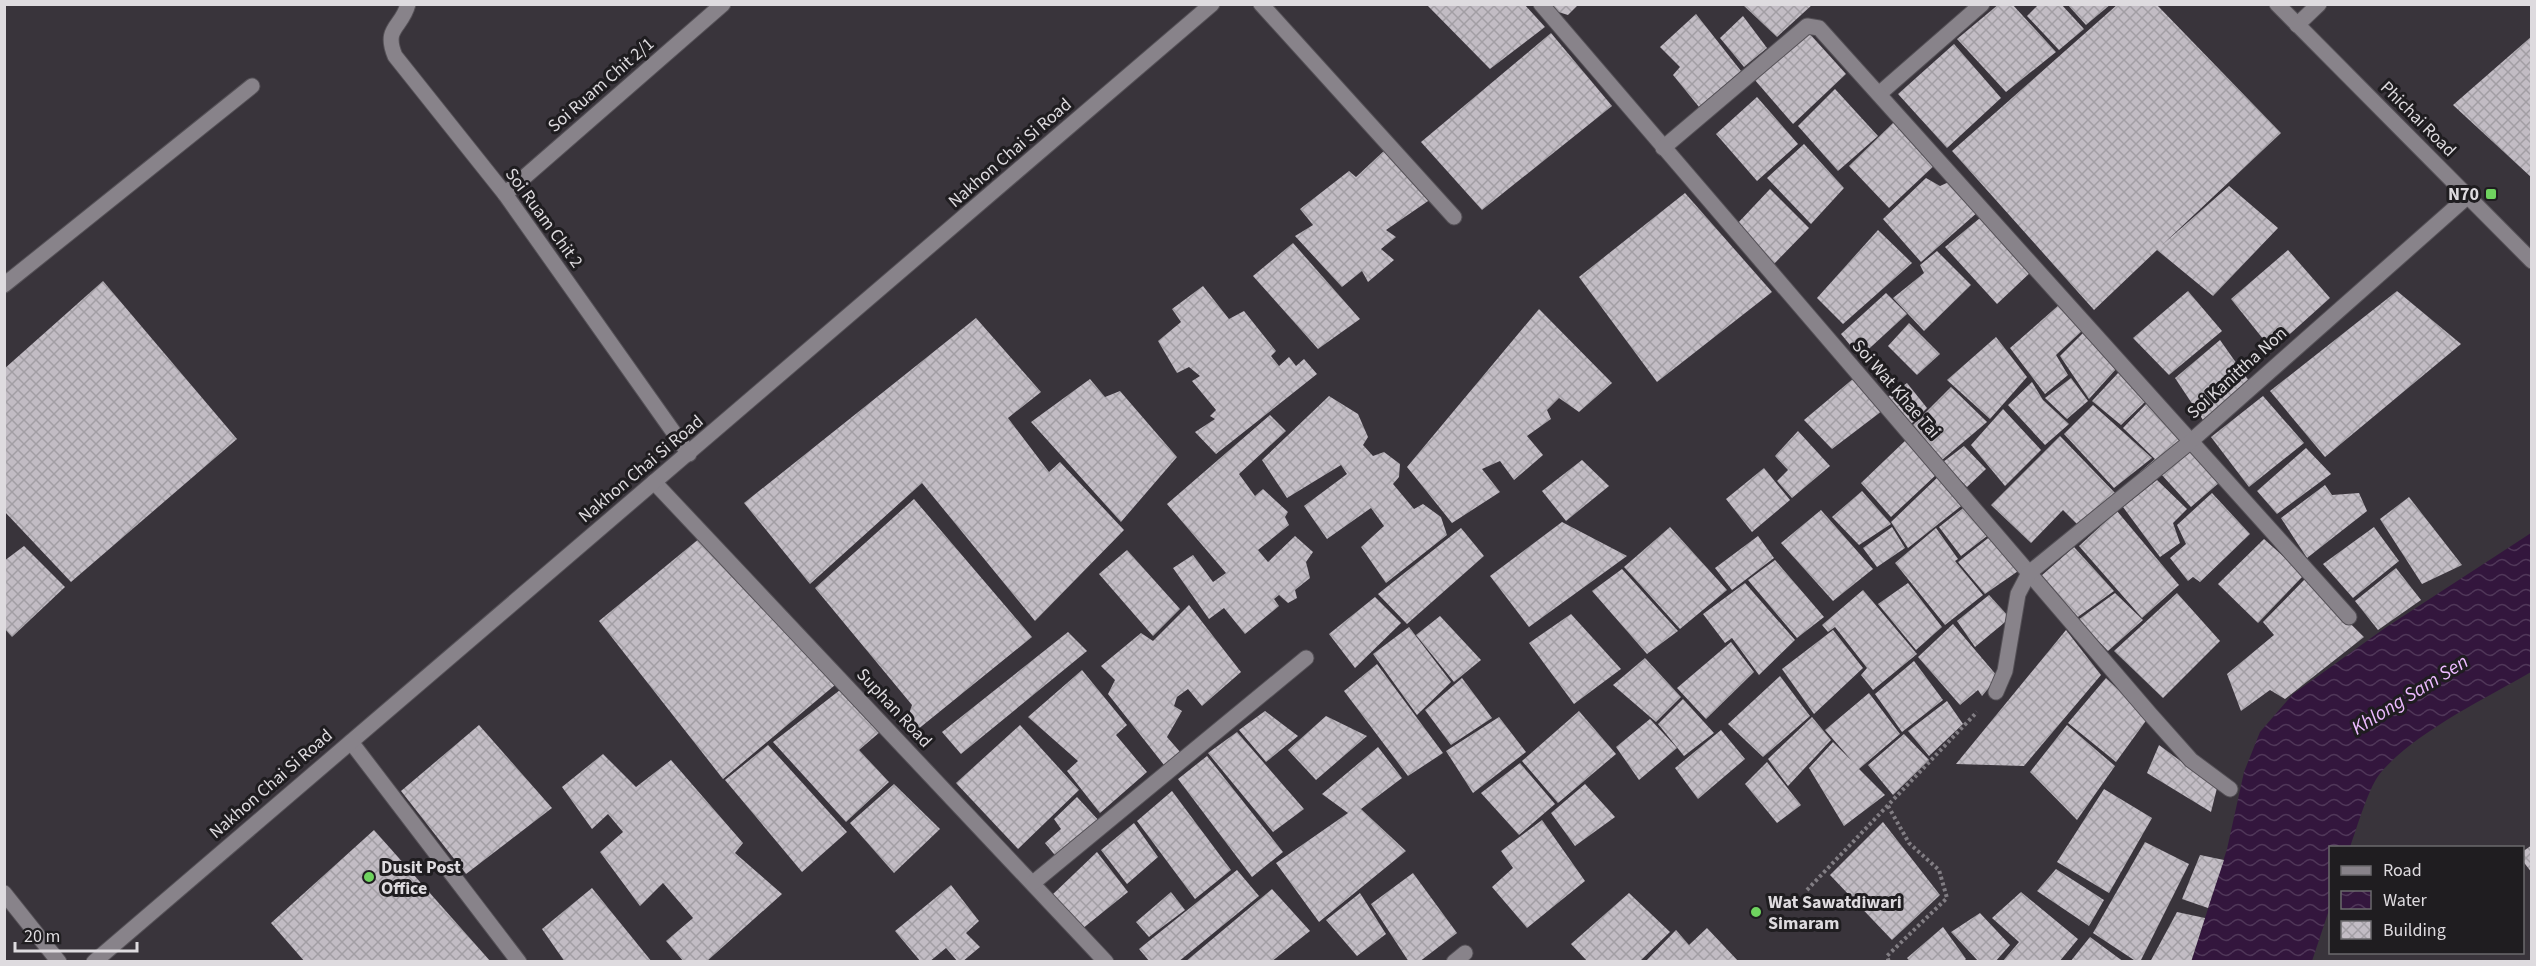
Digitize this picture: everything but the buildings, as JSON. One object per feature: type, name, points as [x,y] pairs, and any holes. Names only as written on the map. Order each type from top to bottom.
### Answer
[{"type":"street","name":"Soi Ruam Chit 2","points":[[408,4],[406,12],[392,30],[390,43],[395,56],[505,194],[688,454]]},
{"type":"street","name":"Soi Ruam Chit 2/1","points":[[505,194],[723,4]]},
{"type":"street","name":"Nakhon Chai Si Road","points":[[94,962],[1212,4]]},
{"type":"street","points":[[1261,4],[1454,217]]},
{"type":"street","name":"Soi Wat Khae Tai","points":[[1541,4],[2191,760],[2230,789]]},
{"type":"street","points":[[1880,94],[1982,4]]},
{"type":"street","name":"Phichai Road","points":[[2277,4],[2532,261]]},
{"type":"street","points":[[2297,25],[2319,4]]},
{"type":"street","points":[[1663,148],[1807,26],[1819,28],[2349,617]]},
{"type":"street","points":[[4,285],[252,86]]},
{"type":"street","name":"Soi Kanittha Non","points":[[2029,573],[2190,442],[2467,197]]},
{"type":"street","name":"Suphan Road","points":[[654,482],[1032,883],[1097,959]]},
{"type":"street","points":[[1996,692],[2005,671],[2018,594],[2029,573]]},
{"type":"street","points":[[1032,883],[1306,658]]},
{"type":"street","points":[[351,742],[519,962]]},
{"type":"street","points":[[4,893],[59,962]]},
{"type":"path","points":[[1807,890],[1996,692]]},
{"type":"path","points":[[1888,806],[1909,843],[1939,870],[1947,898],[1887,956],[1889,962]]},
{"type":"water","name":"Khlong Sam Sen","points":[[2531,533],[2531,672],[2433,729],[2397,756],[2382,771],[2368,796],[2350,846],[2329,846],[2329,910],[2312,961],[2191,962],[2227,849],[2244,772],[2260,732],[2293,694],[2385,628]]},
{"type":"place","name":"N70","points":[[2491,194]]},
{"type":"place","name":"Dusit Post Office","points":[[369,877]]},
{"type":"place","name":"Wat Sawatdiwari Simaram","points":[[1756,912]]}]
